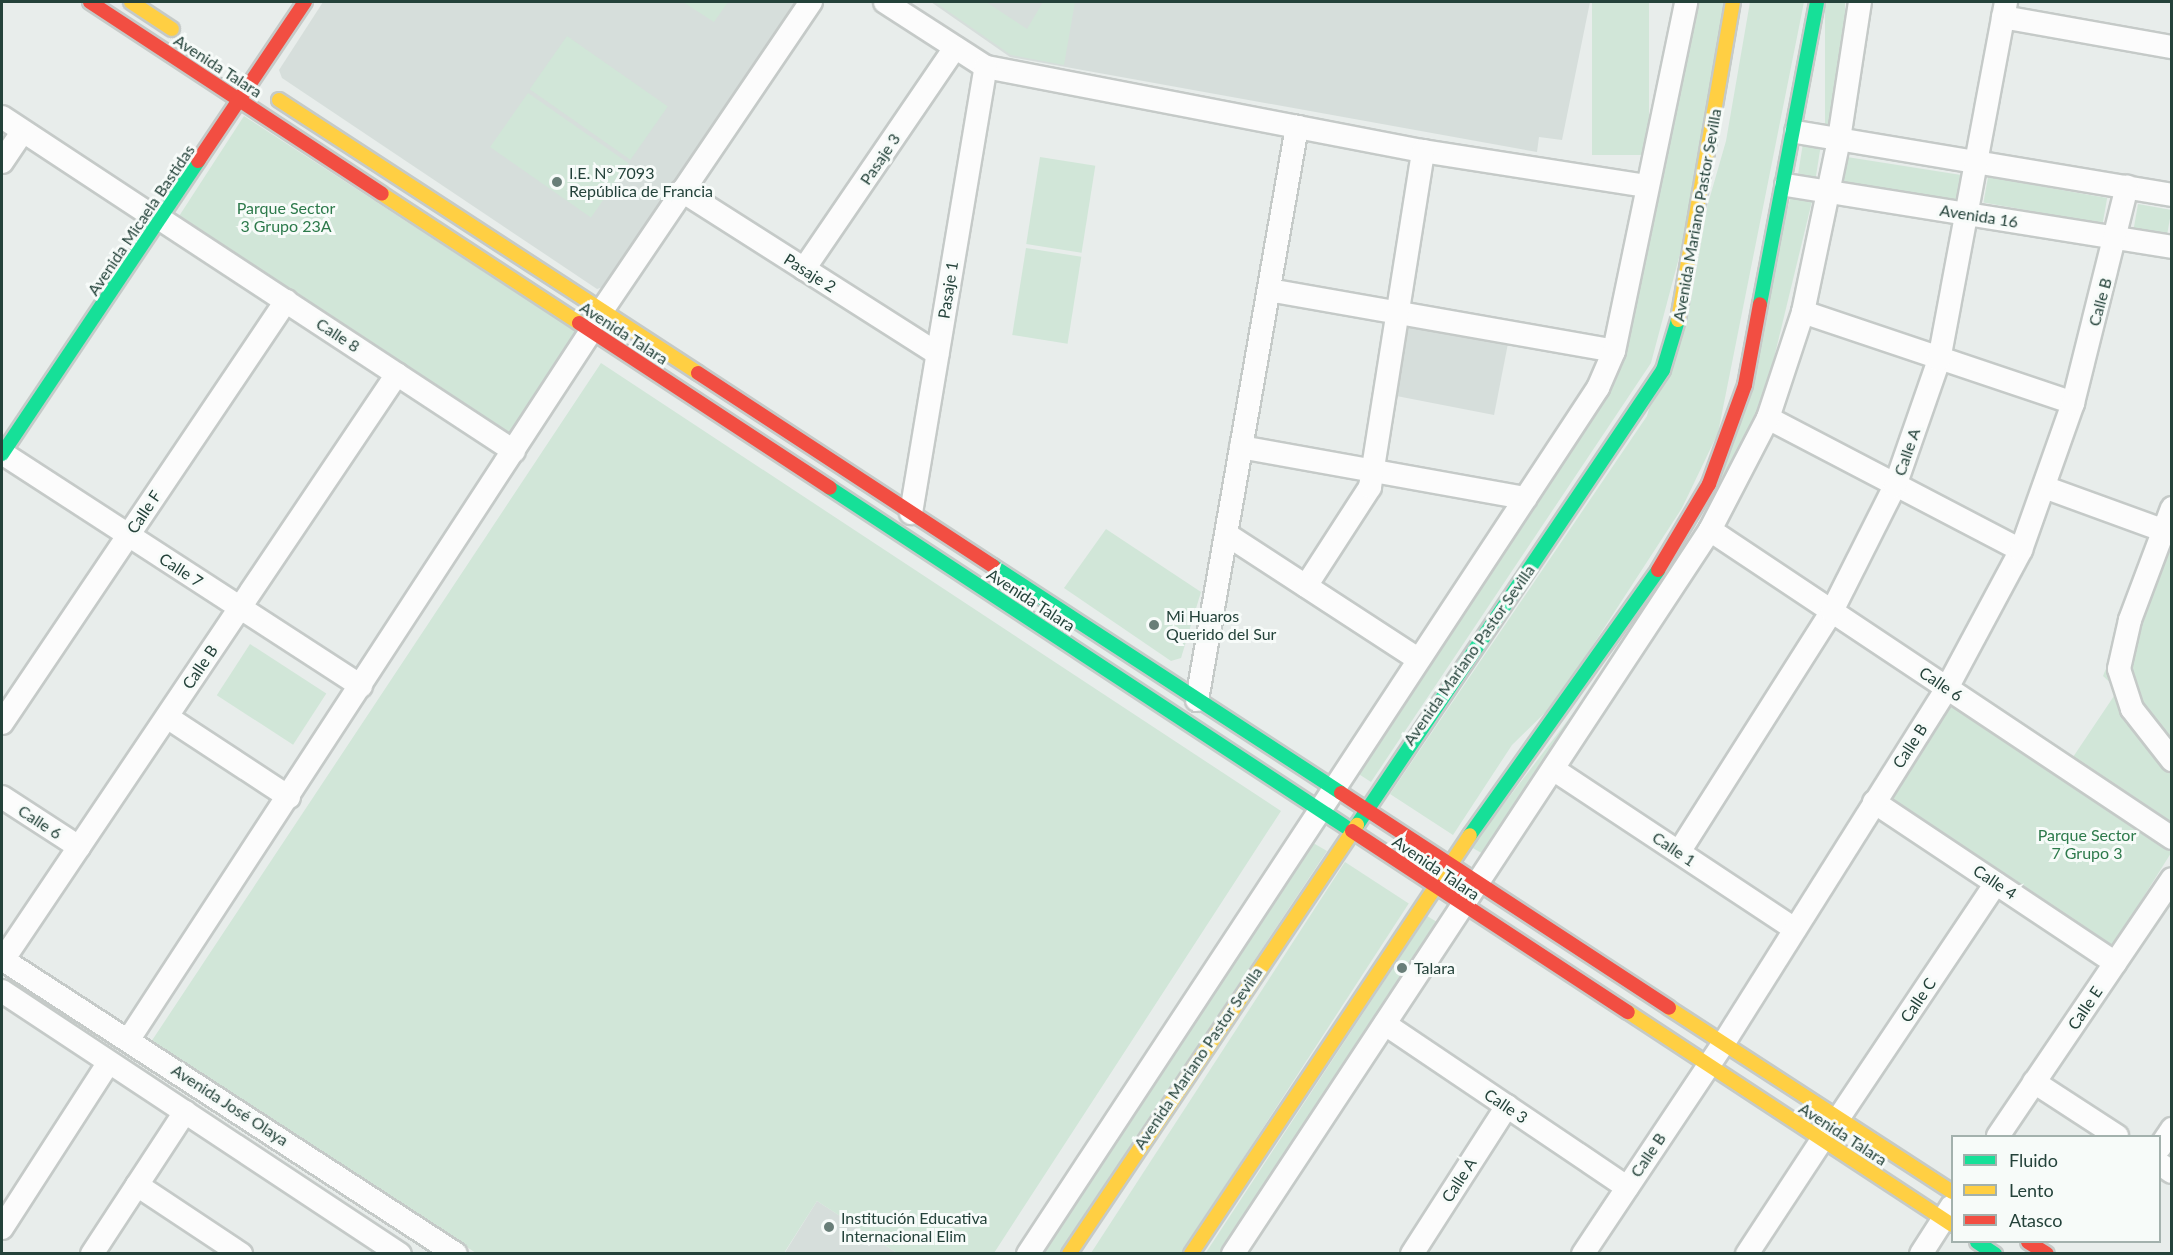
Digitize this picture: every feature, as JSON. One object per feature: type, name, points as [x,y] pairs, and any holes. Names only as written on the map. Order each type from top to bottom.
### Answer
[{"type":"street","name":"Avenida Talara","points":[[90,2],[229,80],[252,82],[603,309],[1364,809],[1448,867],[1723,1044],[1840,1116],[1951,1191]]},
{"type":"street","name":"Avenida Talara","points":[[131,2],[187,39]]},
{"type":"street","name":"Avenida Micaela Bastidas","points":[[2,454],[149,210],[240,100],[305,2]]},
{"type":"street","points":[[603,309],[811,2]]},
{"type":"street","points":[[885,2],[986,67],[1423,152],[1647,186]]},
{"type":"street","name":"Avenida Mariano Pastor Sevilla","points":[[1028,1254],[1598,388],[1614,351],[1686,2]]},
{"type":"street","name":"Avenida Mariano Pastor Sevilla","points":[[1069,1254],[1364,809],[1663,369],[1684,301],[1733,2]]},
{"type":"street","points":[[1191,1254],[1448,867],[1560,714],[1682,536],[1709,484],[1744,385],[1796,132],[1817,2]]},
{"type":"street","points":[[1233,1254],[1710,530],[1768,418],[1803,312],[1839,139],[1860,2]]},
{"type":"street","points":[[2004,9],[2172,47]]},
{"type":"street","name":"Calle A","points":[[1678,852],[1832,611],[1895,486],[1939,360],[1970,214],[2004,9]]},
{"type":"street","name":"Pasaje 3","points":[[804,269],[955,48]]},
{"type":"street","name":"Pasaje 1","points":[[911,513],[986,67]]},
{"type":"street","name":"Avenida Talara","points":[[229,80],[240,100],[1463,906],[1822,1140],[1950,1216]]},
{"type":"street","points":[[210,107],[229,80]]},
{"type":"street","name":"Calle 8","points":[[2,117],[149,210],[514,451]]},
{"type":"street","points":[[1197,700],[1297,127]]},
{"type":"street","points":[[2,162],[23,131]]},
{"type":"street","points":[[1796,132],[2172,195]]},
{"type":"street","points":[[1306,586],[1370,487],[1423,152]]},
{"type":"street","name":"Avenida 16","points":[[1786,184],[2172,247]]},
{"type":"street","name":"Calle B","points":[[1582,1254],[1723,1044],[1947,688],[2021,550],[2073,403],[2117,238],[2127,187]]},
{"type":"street","name":"Pasaje 2","points":[[682,191],[938,354]]},
{"type":"street","points":[[1269,290],[1614,351]]},
{"type":"street","name":"Calle F","points":[[2,723],[286,301]]},
{"type":"street","points":[[1803,312],[1939,360],[2073,403]]},
{"type":"street","points":[[129,1039],[591,331]]},
{"type":"street","name":"Calle B","points":[[2,960],[397,374]]},
{"type":"street","points":[[1768,418],[2021,550]]},
{"type":"street","points":[[1241,447],[1374,467],[1525,498]]},
{"type":"street","name":"Calle 7","points":[[2,454],[361,686]]},
{"type":"street","points":[[2044,487],[2164,531]]},
{"type":"street","points":[[2172,508],[2130,620],[2119,669],[2132,709],[2172,760]]},
{"type":"street","name":"Calle 6","points":[[1710,530],[2172,838]]},
{"type":"street","points":[[1226,534],[1418,659]]},
{"type":"street","points":[[167,717],[289,797]]},
{"type":"street","name":"Calle 1","points":[[1553,768],[1795,929]]},
{"type":"street","name":"Calle 6","points":[[2,797],[79,847]]},
{"type":"street","name":"Calle 4","points":[[1874,802],[2115,963]]},
{"type":"street","name":"Calle E","points":[[1999,1135],[2172,879]]},
{"type":"street","name":"Calle C","points":[[1840,1116],[1996,883]]},
{"type":"street","name":"Avenida José Olaya","points":[[2,960],[129,1039],[456,1254]]},
{"type":"street","name":"Avenida José Olaya","points":[[2,991],[400,1254]]},
{"type":"street","name":"Calle 3","points":[[1385,1024],[1627,1187]]},
{"type":"street","points":[[2,1228],[109,1062]]},
{"type":"street","points":[[2034,1082],[2114,1135]]},
{"type":"street","name":"Calle A","points":[[1412,1254],[1507,1106]]},
{"type":"street","points":[[92,1254],[185,1112]]},
{"type":"street","points":[[2161,1146],[2172,1129]]},
{"type":"street","points":[[1747,1254],[1822,1140]]},
{"type":"street","points":[[281,1175],[298,1150]]},
{"type":"street","points":[[137,1185],[241,1254]]},
{"type":"street","points":[[1921,1254],[1950,1216]]},
{"type":"street","points":[[1978,1243],[1995,1254]]},
{"type":"street","points":[[2030,1243],[2047,1254]]},
{"type":"shaded area","name":"I.E. N° 7093 República de Francia","points":[[323,2],[798,2],[609,285],[597,289],[282,78],[279,70]]},
{"type":"shaded area","points":[[931,2],[1590,2],[1562,140],[1539,137],[1537,152],[1010,57]]},
{"type":"shaded area","points":[[1409,318],[1509,337],[1494,415],[1394,396]]},
{"type":"shaded area","name":"Institución Educativa Internacional Elim","points":[[817,1201],[897,1253],[784,1254]]},
{"type":"green space","points":[[683,2],[728,2],[714,22]]},
{"type":"green space","points":[[935,2],[986,2],[1027,29],[1043,2],[1075,2],[1064,65],[1011,55]]},
{"type":"green space","points":[[1592,2],[1649,2],[1649,155],[1592,155]]},
{"type":"green space","points":[[1697,2],[1728,2],[1693,205],[1651,363],[1371,782],[1354,771],[1595,409]]},
{"type":"green space","points":[[1750,2],[1804,2],[1718,433],[1682,508],[1556,702],[1512,745],[1453,835],[1390,794],[1647,416],[1726,141]]},
{"type":"green space","points":[[1825,2],[1845,2],[1845,131],[1825,131]]},
{"type":"green space","points":[[567,36],[668,107],[630,160],[530,89]]},
{"type":"green space","points":[[528,93],[629,164],[591,218],[490,147]]},
{"type":"green space","name":"Parque Sector 3 Grupo 23A","points":[[244,116],[579,333],[512,436],[177,219]]},
{"type":"green space","points":[[1803,143],[1821,146],[1815,181],[1797,179]]},
{"type":"green space","points":[[1040,157],[1095,166],[1082,253],[1026,244]]},
{"type":"green space","points":[[1847,157],[1967,176],[1963,203],[1843,184]]},
{"type":"green space","points":[[1988,177],[2107,198],[2103,224],[1983,203]]},
{"type":"green space","points":[[1792,192],[1813,197],[1774,358],[1761,402],[1704,519]]},
{"type":"green space","points":[[2138,204],[2171,210],[2167,234],[2134,228]]},
{"type":"green space","points":[[1026,248],[1081,257],[1068,344],[1012,335]]},
{"type":"green space","points":[[601,363],[1281,811],[994,1253],[897,1253],[817,1201],[784,1253],[476,1253],[151,1042]]},
{"type":"green space","name":"Mi Huaros Querido del Sur","points":[[1106,529],[1201,592],[1181,658],[1171,661],[1064,588]]},
{"type":"green space","name":"Parque Sector 7 Grupo 3","points":[[2171,545],[2171,853],[2109,952],[1888,801],[1952,698],[2063,772],[2118,690],[2103,676],[2151,557]]},
{"type":"green space","points":[[250,644],[326,694],[293,745],[217,695]]},
{"type":"green space","points":[[1607,669],[1485,855],[1471,847]]},
{"type":"green space","points":[[1308,840],[1327,851],[1060,1253],[1038,1254]]},
{"type":"green space","points":[[1345,862],[1409,903],[1181,1254],[1090,1254]]},
{"type":"green space","points":[[1427,916],[1442,925],[1222,1253],[1205,1254]]},
{"type":"traffic: fast","points":[[1760,304],[1817,2]]},
{"type":"traffic: fast","points":[[2,454],[198,161]]},
{"type":"traffic: fast","points":[[1357,825],[1663,370],[1678,320]]},
{"type":"traffic: fast","points":[[830,488],[1352,831]]},
{"type":"traffic: fast","points":[[993,566],[1341,793]]},
{"type":"traffic: fast","points":[[1470,835],[1658,570]]},
{"type":"traffic: fast","points":[[1978,1243],[1995,1254]]},
{"type":"traffic: slow","points":[[131,2],[172,29]]},
{"type":"traffic: slow","points":[[1678,320],[1733,2]]},
{"type":"traffic: slow","points":[[279,100],[698,373]]},
{"type":"traffic: slow","points":[[382,194],[579,323]]},
{"type":"traffic: slow","points":[[1069,1254],[1357,825]]},
{"type":"traffic: slow","points":[[1191,1254],[1470,835]]},
{"type":"traffic: slow","points":[[1669,1008],[1951,1191]]},
{"type":"traffic: slow","points":[[1628,1012],[1951,1224]]},
{"type":"traffic: jam","points":[[90,2],[382,194]]},
{"type":"traffic: jam","points":[[198,161],[305,2]]},
{"type":"traffic: jam","points":[[1658,570],[1709,484],[1745,385],[1760,304]]},
{"type":"traffic: jam","points":[[579,323],[830,488]]},
{"type":"traffic: jam","points":[[698,373],[993,566]]},
{"type":"traffic: jam","points":[[1341,793],[1669,1008]]},
{"type":"traffic: jam","points":[[1352,831],[1628,1012]]},
{"type":"traffic: jam","points":[[2030,1243],[2047,1254]]},
{"type":"place","name":"I.E. N° 7093 República de Francia","points":[[557,182]]},
{"type":"place","name":"Mi Huaros Querido del Sur","points":[[1154,625]]},
{"type":"place","name":"Talara","points":[[1402,968]]},
{"type":"place","name":"Institución Educativa Internacional Elim","points":[[829,1227]]}]
